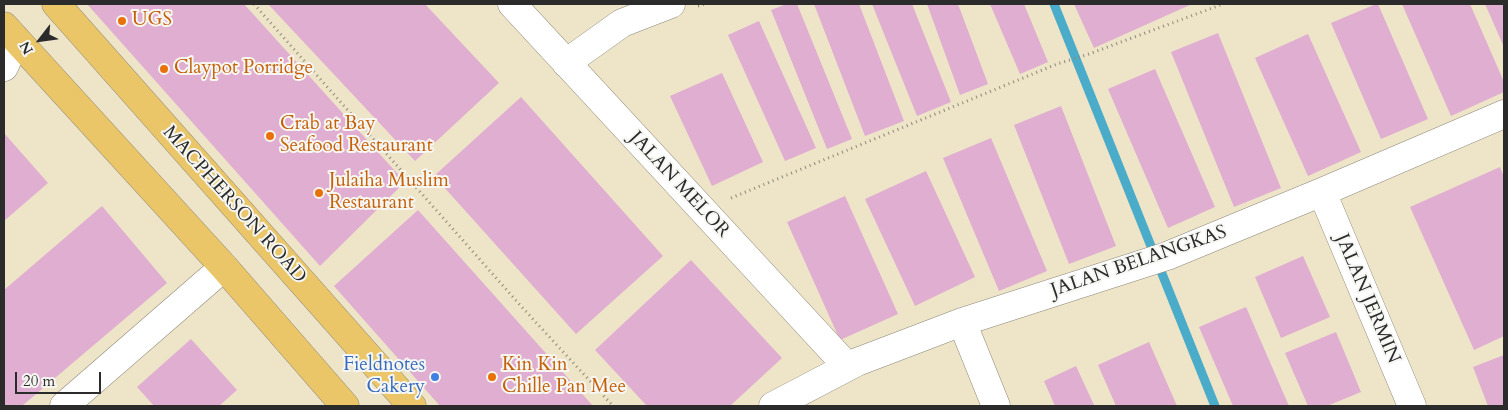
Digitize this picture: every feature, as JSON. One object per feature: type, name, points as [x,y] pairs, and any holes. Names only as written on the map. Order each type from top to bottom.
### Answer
[{"type":"main road","name":"MACPHERSON ROAD","points":[[56,4],[412,406]]},
{"type":"main road","points":[[7,29],[224,267],[345,406]]},
{"type":"street","name":"JALAN MELOR","points":[[512,4],[847,366]]},
{"type":"street","points":[[566,63],[622,23],[671,4]]},
{"type":"street","points":[[4,67],[11,52],[7,29]]},
{"type":"street","name":"JALAN BELANGKAS","points":[[773,406],[847,366],[962,322],[1167,256],[1504,114]]},
{"type":"street","name":"JALAN JERMIN","points":[[1322,192],[1412,406]]},
{"type":"street","points":[[64,406],[224,267]]},
{"type":"street","points":[[962,322],[996,406]]},
{"type":"path","points":[[254,4],[514,298],[614,406]]},
{"type":"path","points":[[703,210],[1057,64],[1089,54],[1222,4]]},
{"type":"building","points":[[87,4],[244,4],[405,182],[320,266]]},
{"type":"building","points":[[268,4],[425,4],[499,83],[415,161]]},
{"type":"building","points":[[787,4],[797,4],[852,139],[827,149],[771,10]]},
{"type":"building","points":[[814,4],[859,4],[904,121],[865,136]]},
{"type":"building","points":[[872,4],[912,4],[951,102],[917,116]]},
{"type":"building","points":[[927,4],[958,4],[988,84],[960,95]]},
{"type":"building","points":[[990,4],[1024,4],[1048,62],[1020,74]]},
{"type":"building","points":[[1074,4],[1192,4],[1094,48]]},
{"type":"building","points":[[1378,4],[1428,119],[1381,139],[1331,23]]},
{"type":"building","points":[[1402,4],[1470,4],[1504,82],[1504,92],[1451,116]]},
{"type":"building","points":[[1485,4],[1504,4],[1504,47]]},
{"type":"building","points":[[759,21],[816,148],[785,161],[728,35]]},
{"type":"building","points":[[1218,33],[1281,188],[1234,207],[1171,52]]},
{"type":"building","points":[[1308,34],[1361,152],[1308,176],[1255,58]]},
{"type":"building","points":[[1155,69],[1215,207],[1168,228],[1108,89]]},
{"type":"building","points":[[722,73],[763,162],[712,186],[670,96]]},
{"type":"building","points":[[521,97],[663,256],[576,334],[434,176]]},
{"type":"building","points":[[1061,106],[1116,246],[1069,264],[1014,125]]},
{"type":"building","points":[[4,133],[48,183],[4,221]]},
{"type":"building","points":[[991,138],[1047,271],[999,291],[943,158]]},
{"type":"building","points":[[1500,167],[1504,177],[1504,336],[1474,350],[1410,207]]},
{"type":"building","points":[[926,171],[975,277],[915,306],[865,199]]},
{"type":"building","points":[[845,196],[898,314],[840,340],[787,222]]},
{"type":"building","points":[[102,206],[167,283],[22,406],[4,406],[4,290]]},
{"type":"building","points":[[418,210],[593,406],[440,406],[334,286]]},
{"type":"building","points":[[1303,256],[1330,317],[1281,338],[1255,277]]},
{"type":"building","points":[[691,260],[782,358],[730,406],[647,406],[595,350]]},
{"type":"building","points":[[1246,307],[1289,406],[1233,406],[1199,327]]},
{"type":"building","points":[[1336,332],[1361,392],[1327,406],[1308,406],[1285,353]]},
{"type":"building","points":[[191,339],[237,390],[219,406],[154,406],[137,387]]},
{"type":"building","points":[[1149,342],[1177,406],[1116,406],[1098,365]]},
{"type":"building","points":[[1504,355],[1504,406],[1488,406],[1473,367]]},
{"type":"building","points":[[1076,366],[1094,405],[1055,406],[1044,381]]},
{"type":"waterway","points":[[1054,4],[1215,406]]},
{"type":"place","name":"UGS","points":[[122,21]]},
{"type":"place","name":"Claypot Porridge","points":[[164,69]]},
{"type":"place","name":"Crab at Bay Seafood Restaurant","points":[[270,136]]},
{"type":"place","name":"Julaiha Muslim Restaurant","points":[[319,193]]},
{"type":"place","name":"Fieldnotes Cakery","points":[[435,377]]},
{"type":"place","name":"Kin Kin Chille Pan Mee","points":[[492,377]]}]
